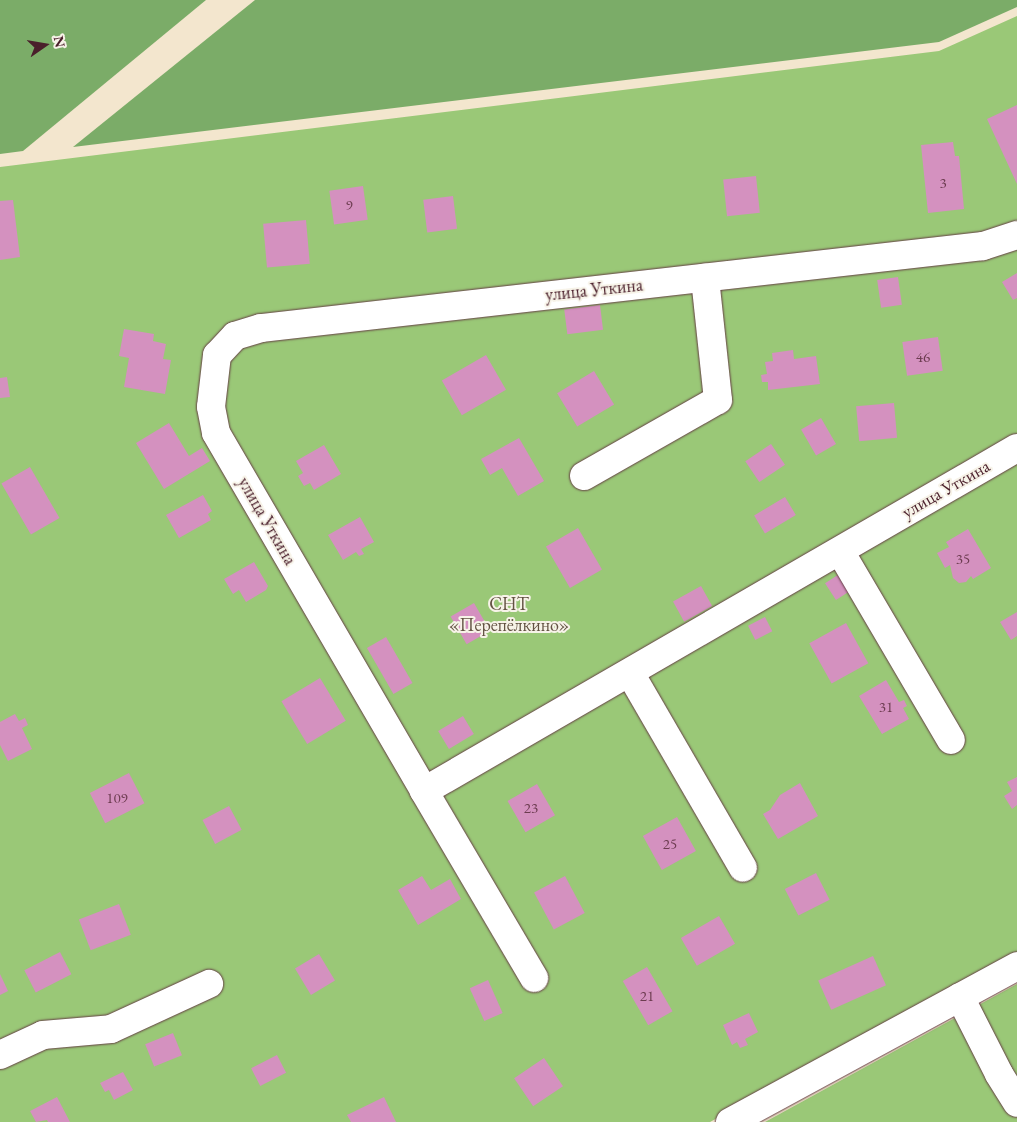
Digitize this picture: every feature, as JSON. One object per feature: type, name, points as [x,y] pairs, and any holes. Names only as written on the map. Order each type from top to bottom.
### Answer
[{"type":"street","name":"улица Уткина","points":[[1017,235],[983,246],[260,328],[235,336],[217,356],[211,407],[216,433],[424,791],[630,674],[1017,448]]},
{"type":"street","points":[[584,476],[718,400],[706,278]]},
{"type":"street","points":[[840,551],[951,740]]},
{"type":"street","points":[[630,674],[743,868]]},
{"type":"street","points":[[424,791],[534,978]]},
{"type":"street","points":[[730,1122],[769,1113],[960,997],[1017,966]]},
{"type":"street","points":[[0,1055],[43,1035],[111,1029],[209,984]]},
{"type":"street","points":[[960,997],[1017,1103]]},
{"type":"green space","points":[[0,0],[206,0],[23,151],[0,154]]},
{"type":"green space","points":[[255,0],[1017,0],[1017,7],[939,42],[73,147]]},
{"type":"green space","name":"СНТ «Перепёлкино»","points":[[1017,16],[1017,954],[710,1122],[0,1122],[0,167],[939,51]]},
{"type":"green space","points":[[1017,984],[1017,1122],[765,1122]]},
{"type":"building","points":[[1017,105],[1017,184],[987,119]]},
{"type":"building","points":[[953,142],[955,156],[959,156],[964,209],[928,213],[921,145]]},
{"type":"building","points":[[756,176],[760,213],[727,216],[723,179]]},
{"type":"building","points":[[363,186],[368,220],[334,224],[329,191]]},
{"type":"building","points":[[453,196],[457,229],[427,232],[423,200]]},
{"type":"building","points":[[13,200],[20,257],[0,260],[0,201]]},
{"type":"building","points":[[306,220],[310,264],[267,268],[263,224]]},
{"type":"building","points":[[1017,273],[1017,298],[1013,300],[1002,282]]},
{"type":"building","points":[[898,277],[902,305],[881,308],[877,280]]},
{"type":"building","points":[[600,305],[603,330],[567,334],[564,309]]},
{"type":"building","points":[[124,329],[154,334],[153,341],[166,344],[163,359],[171,360],[165,394],[124,387],[129,358],[119,356]]},
{"type":"building","points":[[938,337],[943,371],[907,376],[902,342]]},
{"type":"building","points":[[793,350],[794,359],[816,356],[820,384],[768,390],[768,382],[762,382],[761,375],[767,374],[765,362],[773,361],[772,353]]},
{"type":"building","points":[[486,355],[506,390],[462,415],[442,380]]},
{"type":"building","points":[[594,371],[614,404],[577,427],[557,393]]},
{"type":"building","points":[[7,377],[10,397],[0,398],[0,378]]},
{"type":"building","points":[[894,403],[897,438],[859,441],[856,406]]},
{"type":"building","points":[[821,418],[836,444],[816,455],[801,430]]},
{"type":"building","points":[[169,423],[189,456],[202,448],[210,461],[164,489],[136,443]]},
{"type":"building","points":[[519,438],[544,481],[518,496],[502,468],[490,475],[481,459]]},
{"type":"building","points":[[771,444],[785,465],[759,482],[745,461]]},
{"type":"building","points":[[324,445],[341,474],[314,490],[310,483],[304,486],[298,476],[303,473],[296,461]]},
{"type":"building","points":[[30,467],[60,518],[31,535],[1,484]]},
{"type":"building","points":[[203,495],[212,511],[208,514],[211,520],[179,538],[166,515]]},
{"type":"building","points":[[785,497],[796,515],[765,534],[754,516]]},
{"type":"building","points":[[360,517],[374,542],[361,549],[364,554],[359,556],[356,552],[343,560],[328,535]]},
{"type":"building","points":[[578,528],[602,570],[570,588],[546,546]]},
{"type":"building","points":[[968,529],[991,568],[973,579],[971,576],[966,582],[959,583],[953,578],[950,565],[945,568],[937,553],[949,547],[946,542]]},
{"type":"building","points":[[254,562],[268,586],[266,590],[246,602],[239,590],[233,594],[224,579]]},
{"type":"building","points":[[841,573],[852,590],[836,600],[825,583]]},
{"type":"building","points":[[701,586],[712,606],[684,622],[673,602]]},
{"type":"building","points":[[474,603],[490,631],[467,644],[451,616]]},
{"type":"building","points":[[1017,612],[1017,636],[1011,640],[1000,622]]},
{"type":"building","points":[[765,617],[772,631],[755,640],[748,626]]},
{"type":"building","points":[[846,623],[868,663],[832,684],[809,643]]},
{"type":"building","points":[[386,637],[412,683],[393,694],[367,648]]},
{"type":"building","points":[[320,678],[346,721],[307,744],[281,701]]},
{"type":"building","points":[[886,680],[899,702],[904,700],[907,706],[903,708],[909,719],[882,734],[859,696]]},
{"type":"building","points":[[15,714],[19,721],[25,718],[28,725],[22,728],[32,749],[8,761],[0,745],[0,722]]},
{"type":"building","points":[[463,716],[474,734],[449,749],[438,731]]},
{"type":"building","points":[[129,773],[144,803],[105,823],[90,793]]},
{"type":"building","points":[[1017,777],[1017,805],[1012,809],[1004,796],[1012,791],[1007,782]]},
{"type":"building","points":[[800,783],[818,816],[778,839],[763,814],[770,810],[780,795]]},
{"type":"building","points":[[537,784],[555,815],[526,832],[508,801]]},
{"type":"building","points":[[229,806],[242,830],[215,844],[203,820]]},
{"type":"building","points":[[677,817],[696,851],[662,870],[643,836]]},
{"type":"building","points":[[816,873],[830,900],[798,916],[785,889]]},
{"type":"building","points":[[422,876],[431,890],[450,879],[461,899],[418,925],[398,890]]},
{"type":"building","points":[[565,876],[585,913],[554,930],[534,892]]},
{"type":"building","points":[[119,904],[131,935],[91,950],[79,919]]},
{"type":"building","points":[[719,916],[735,944],[697,966],[681,938]]},
{"type":"building","points":[[60,952],[71,974],[36,992],[24,970]]},
{"type":"building","points":[[319,954],[335,981],[311,995],[295,968]]},
{"type":"building","points":[[873,956],[886,985],[831,1010],[818,980]]},
{"type":"building","points":[[647,967],[672,1011],[648,1025],[623,981]]},
{"type":"building","points":[[0,974],[8,991],[0,995]]},
{"type":"building","points":[[488,980],[503,1013],[484,1021],[470,988]]},
{"type":"building","points":[[749,1013],[758,1032],[745,1039],[748,1045],[740,1048],[737,1042],[732,1045],[723,1025]]},
{"type":"building","points":[[173,1033],[182,1055],[154,1066],[145,1044]]},
{"type":"building","points":[[277,1055],[286,1073],[260,1086],[251,1068]]},
{"type":"building","points":[[544,1058],[563,1086],[533,1106],[514,1078]]},
{"type":"building","points":[[123,1072],[133,1090],[114,1100],[109,1090],[105,1092],[100,1083]]},
{"type":"building","points":[[57,1097],[70,1122],[48,1122],[47,1120],[36,1122],[30,1111]]},
{"type":"building","points":[[384,1097],[396,1122],[351,1122],[347,1115]]}]
